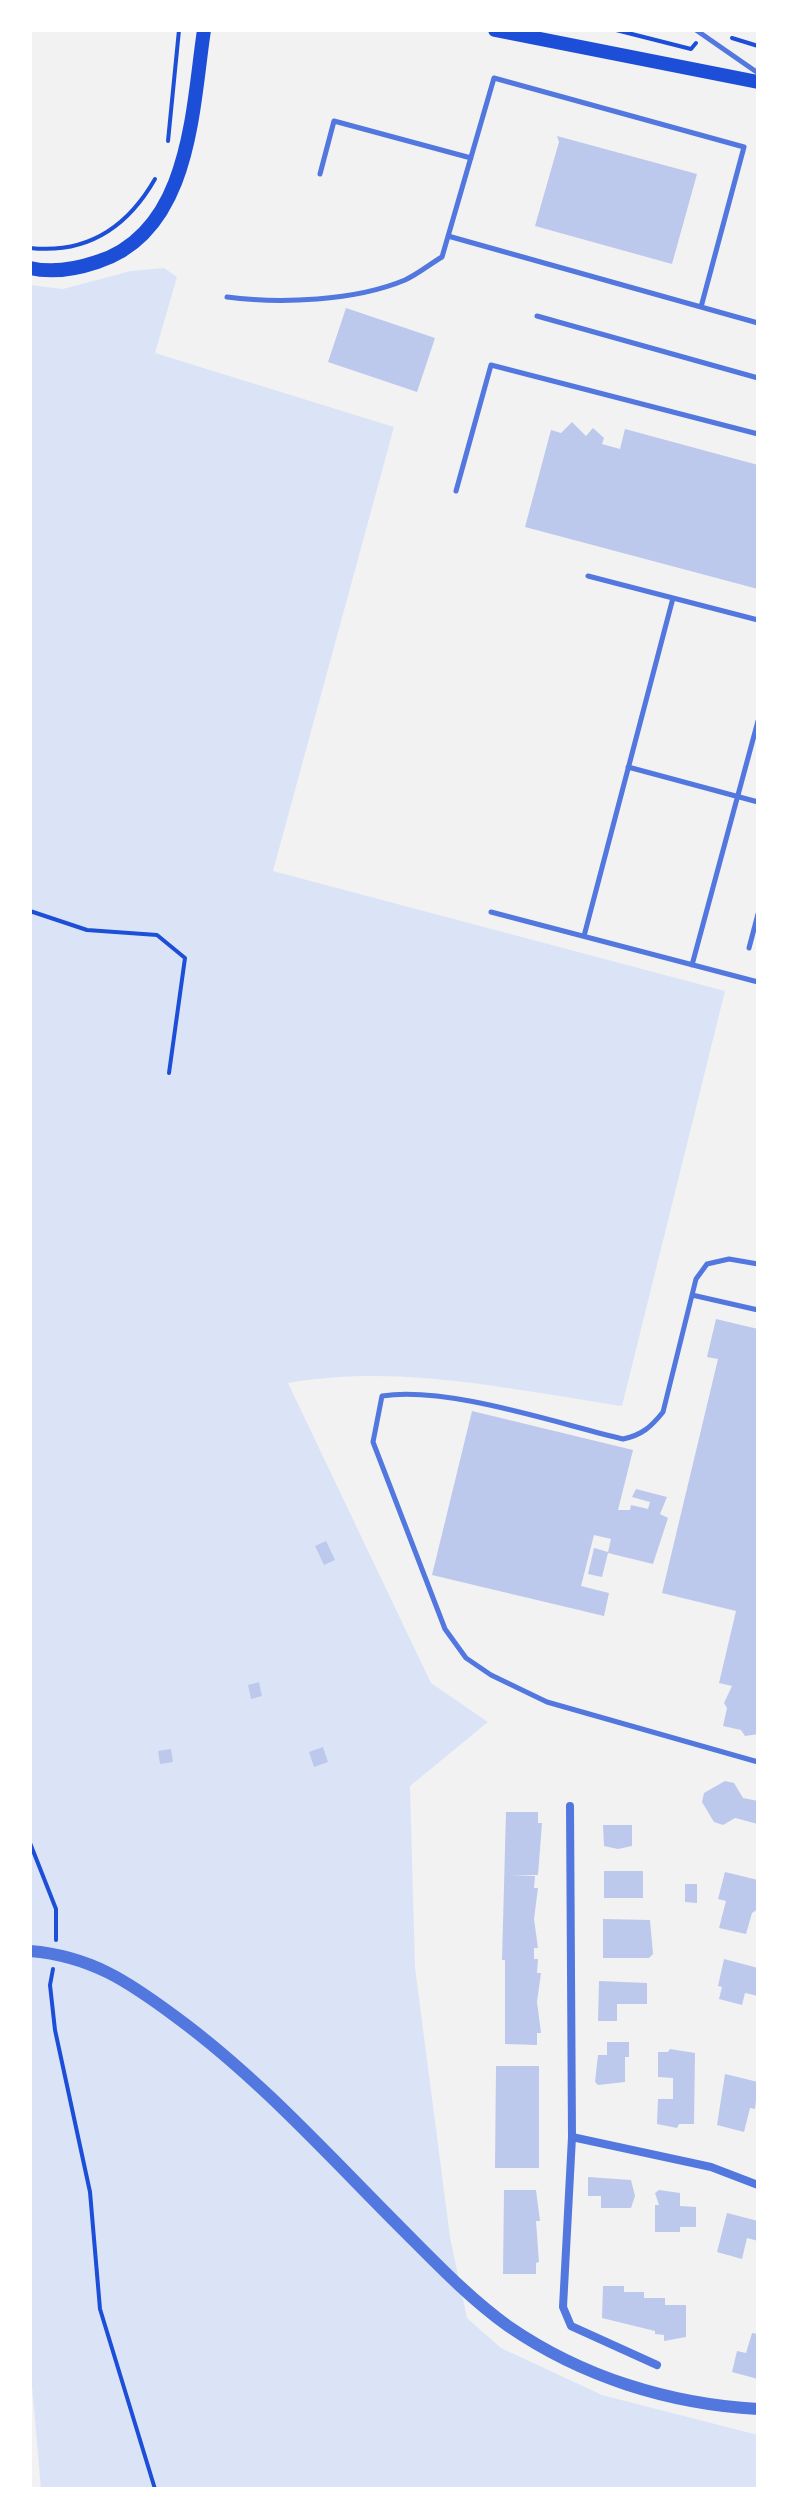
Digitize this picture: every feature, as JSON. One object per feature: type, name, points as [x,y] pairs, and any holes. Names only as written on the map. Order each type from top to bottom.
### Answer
[{"type":"main road","points":[[30,268],[59,270],[110,258],[157,217],[177,180],[189,137],[204,30]]},
{"type":"main road","points":[[495,30],[758,82]]},
{"type":"street","points":[[570,1806],[572,2137],[563,2307],[571,2326],[657,2365]]},
{"type":"street","points":[[30,1951],[57,1953],[122,1977],[227,2054],[459,2285],[508,2326],[558,2355],[611,2380],[672,2397],[758,2409]]},
{"type":"street","points":[[572,2137],[711,2167],[758,2185]]},
{"type":"lane","points":[[696,30],[758,73]]},
{"type":"lane","points":[[227,297],[271,303],[332,297],[405,280],[442,257],[494,78],[744,147],[701,307]]},
{"type":"lane","points":[[320,174],[334,121],[471,158]]},
{"type":"lane","points":[[448,236],[758,323]]},
{"type":"lane","points":[[537,316],[758,378]]},
{"type":"lane","points":[[456,491],[491,365],[758,434]]},
{"type":"lane","points":[[588,576],[758,620]]},
{"type":"lane","points":[[584,936],[673,598]]},
{"type":"lane","points":[[692,965],[758,721]]},
{"type":"lane","points":[[628,767],[758,802]]},
{"type":"lane","points":[[491,912],[758,982]]},
{"type":"lane","points":[[749,948],[758,914]]},
{"type":"lane","points":[[758,1264],[715,1259],[696,1279],[663,1412],[650,1428],[637,1436],[623,1439],[440,1396],[407,1392],[382,1396],[373,1442],[445,1629],[466,1658],[491,1675],[547,1702],[758,1762]]},
{"type":"lane","points":[[692,1295],[758,1310]]},
{"type":"path","points":[[167,147],[179,30]]},
{"type":"path","points":[[616,30],[691,49],[701,36]]},
{"type":"path","points":[[720,30],[733,39],[758,46]]},
{"type":"path","points":[[30,248],[55,250],[103,237],[124,222],[160,172]]},
{"type":"path","points":[[30,911],[87,930],[157,935],[185,958],[169,1073]]},
{"type":"path","points":[[30,1843],[56,1909],[57,1953],[50,1985],[51,2000],[90,2192],[100,2309],[155,2489]]},
{"type":"shaded area","points":[[164,268],[177,277],[155,353],[394,427],[273,871],[725,991],[622,1406],[498,1386],[413,1377],[329,1378],[288,1383],[431,1683],[488,1722],[410,1786],[415,1967],[450,2237],[467,2318],[501,2348],[602,2395],[758,2435],[758,2489],[41,2489],[30,2363],[30,285],[63,289],[131,271]]},
{"type":"building","points":[[557,136],[697,174],[672,264],[535,226],[559,142]]},
{"type":"building","points":[[346,308],[435,338],[417,392],[328,362]]},
{"type":"building","points":[[572,422],[586,436],[593,428],[604,438],[602,444],[620,449],[625,429],[758,465],[758,589],[525,527],[551,430],[561,433]]},
{"type":"building","points":[[716,1319],[758,1329],[758,1734],[745,1736],[741,1730],[723,1726],[727,1708],[724,1703],[732,1686],[719,1683],[736,1611],[662,1593],[718,1359],[707,1357]]},
{"type":"building","points":[[472,1411],[633,1450],[618,1510],[630,1510],[631,1505],[648,1509],[650,1502],[632,1497],[636,1489],[667,1497],[660,1514],[668,1518],[653,1564],[608,1553],[602,1577],[588,1574],[594,1548],[608,1552],[611,1539],[594,1535],[581,1586],[609,1593],[604,1616],[432,1575]]},
{"type":"building","points":[[326,1541],[335,1560],[324,1565],[315,1546]]},
{"type":"building","points":[[259,1682],[262,1696],[251,1699],[248,1685]]},
{"type":"building","points":[[323,1747],[328,1762],[314,1767],[309,1752]]},
{"type":"building","points":[[171,1749],[173,1762],[160,1764],[158,1751]]},
{"type":"building","points":[[725,1781],[734,1783],[743,1798],[758,1801],[758,1824],[735,1818],[723,1825],[714,1822],[702,1802],[704,1793]]},
{"type":"building","points":[[506,1812],[538,1812],[538,1823],[542,1823],[538,1875],[510,1875],[535,1876],[534,1888],[538,1888],[534,1919],[538,1948],[534,1948],[534,1959],[538,1959],[537,1973],[541,1973],[537,2002],[541,2033],[537,2033],[537,2045],[505,2044],[505,1960],[502,1960]]},
{"type":"building","points":[[603,1825],[632,1825],[632,1846],[618,1849],[604,1846]]},
{"type":"building","points":[[604,1871],[643,1871],[643,1898],[604,1898]]},
{"type":"building","points":[[725,1872],[758,1880],[758,1909],[752,1913],[746,1934],[719,1928],[726,1901],[718,1899]]},
{"type":"building","points":[[685,1884],[697,1884],[697,1903],[685,1902]]},
{"type":"building","points":[[603,1919],[650,1920],[653,1954],[649,1958],[603,1958]]},
{"type":"building","points":[[724,1959],[758,1968],[758,1996],[745,1993],[742,2005],[719,1999],[722,1987],[718,1986]]},
{"type":"building","points":[[599,1981],[647,1983],[647,2004],[617,2004],[617,2021],[598,2021]]},
{"type":"building","points":[[607,2042],[629,2042],[629,2057],[625,2057],[625,2082],[598,2085],[595,2082],[598,2055],[607,2055]]},
{"type":"building","points":[[670,2049],[695,2053],[694,2124],[679,2124],[677,2128],[657,2124],[658,2099],[673,2099],[673,2078],[658,2077],[658,2052],[668,2052]]},
{"type":"building","points":[[496,2066],[539,2066],[539,2168],[495,2168]]},
{"type":"building","points":[[725,2074],[758,2082],[755,2109],[750,2108],[744,2132],[717,2125]]},
{"type":"building","points":[[588,2177],[631,2180],[635,2196],[631,2208],[601,2208],[601,2196],[588,2196]]},
{"type":"building","points":[[504,2190],[536,2190],[540,2221],[536,2221],[539,2262],[536,2263],[536,2274],[503,2274]]},
{"type":"building","points":[[659,2190],[680,2193],[680,2206],[696,2207],[696,2227],[680,2227],[680,2232],[655,2232],[655,2205],[659,2205],[655,2193]]},
{"type":"building","points":[[727,2213],[758,2221],[758,2241],[747,2238],[742,2259],[717,2252]]},
{"type":"building","points":[[603,2286],[624,2286],[624,2292],[644,2292],[644,2298],[665,2298],[665,2305],[686,2305],[686,2337],[664,2341],[664,2335],[655,2334],[655,2331],[602,2318]]},
{"type":"building","points":[[752,2333],[758,2334],[758,2379],[732,2372],[737,2351],[746,2353]]}]
